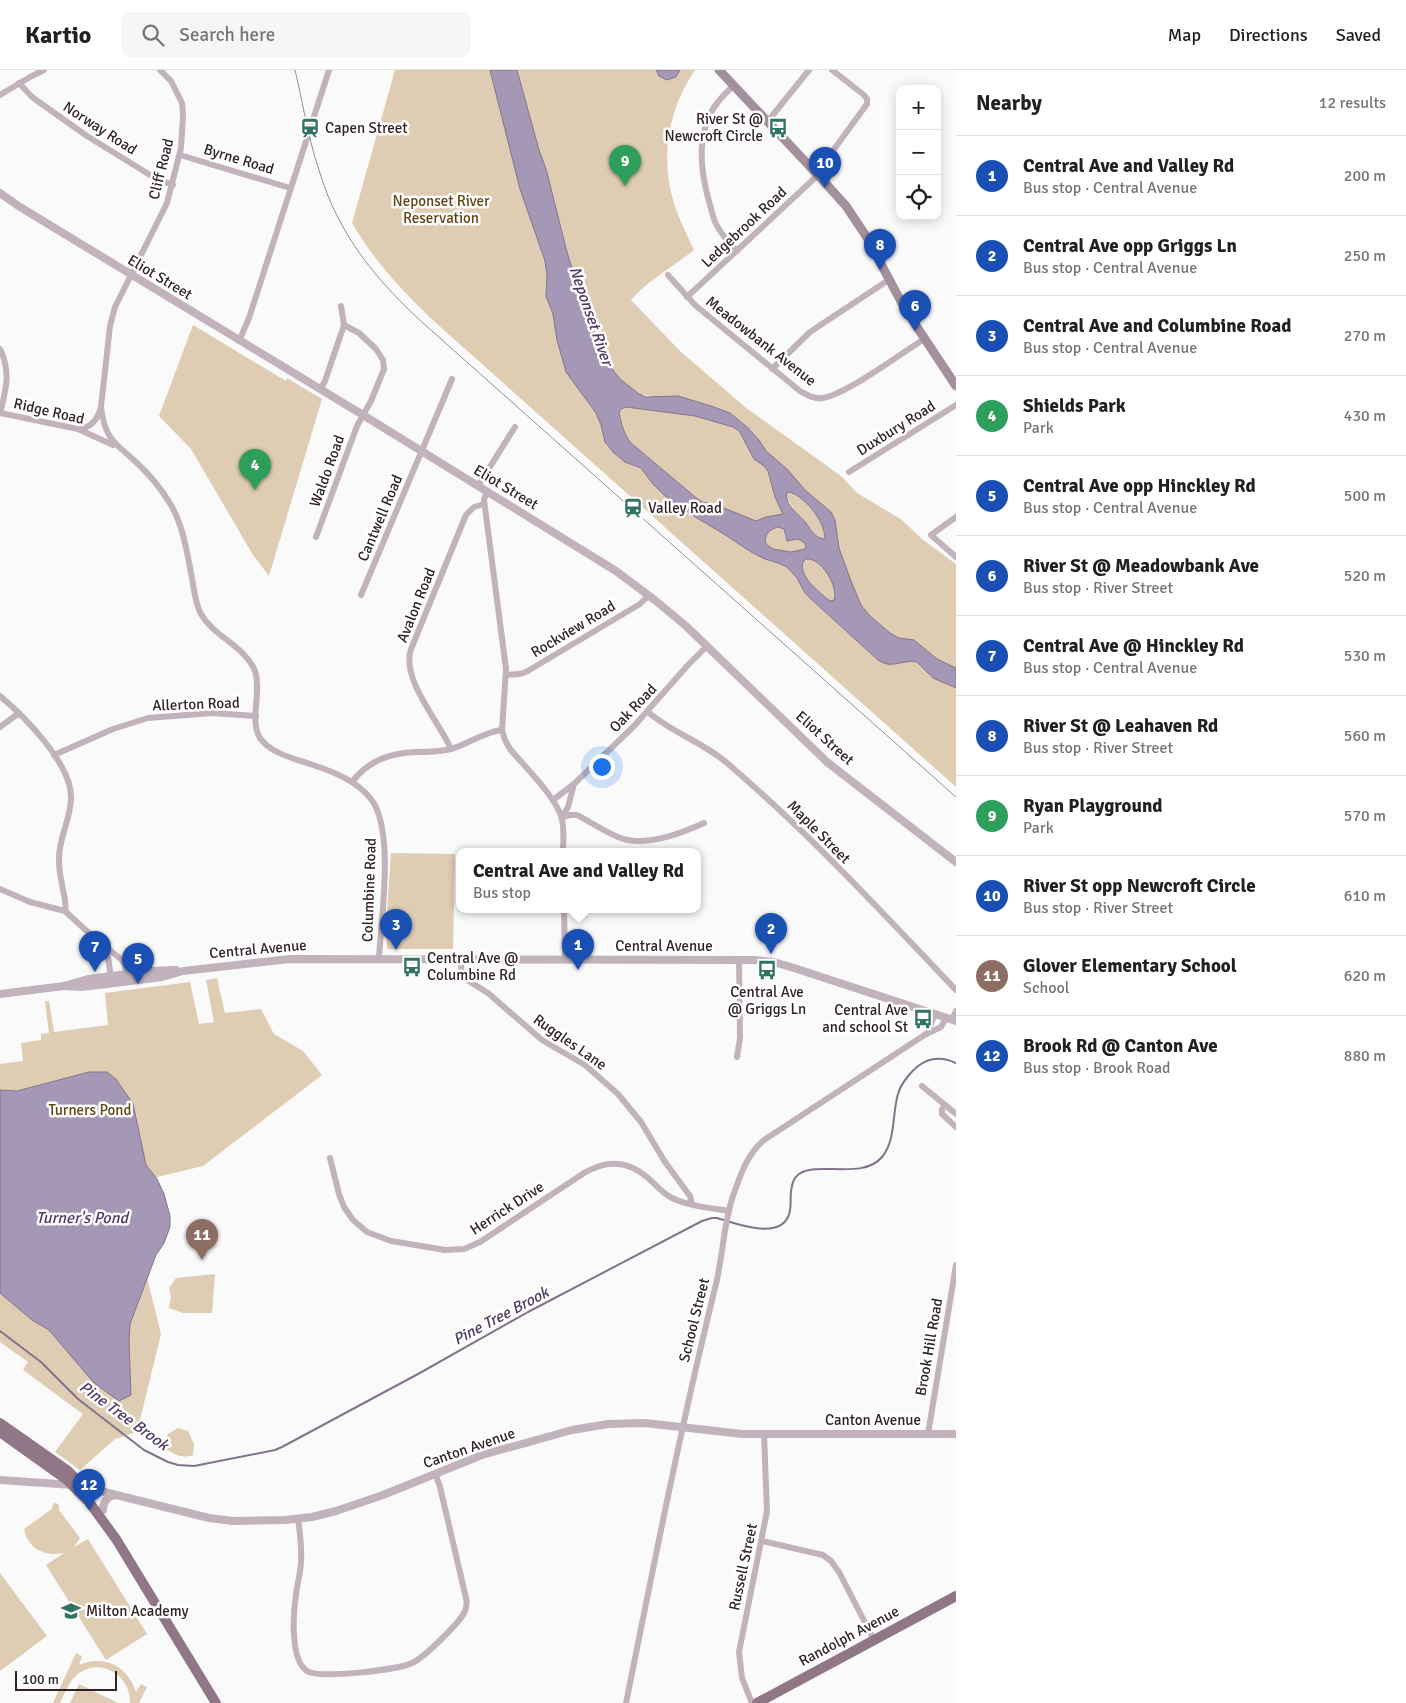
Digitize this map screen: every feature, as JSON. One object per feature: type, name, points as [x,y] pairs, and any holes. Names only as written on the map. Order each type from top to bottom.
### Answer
[{"type":"main road","points":[[719,70],[817,173],[857,221],[905,309],[956,386]]},
{"type":"main road","points":[[0,1423],[67,1470],[86,1488],[103,1510],[116,1539]]},
{"type":"main road","points":[[0,1432],[74,1486],[90,1502],[116,1539],[216,1703]]},
{"type":"main road","name":"Randolph Avenue","points":[[757,1703],[956,1596]]},
{"type":"street","points":[[0,95],[44,70]]},
{"type":"street","name":"Cliff Road","points":[[130,274],[162,213],[173,185],[180,155],[182,104],[178,92],[171,81],[160,70]]},
{"type":"street","points":[[239,341],[249,318],[329,70]]},
{"type":"street","points":[[768,121],[809,70]]},
{"type":"street","name":"Ledgebrook Road","points":[[687,297],[817,173],[867,104],[867,99],[864,95],[832,70]]},
{"type":"street","name":"Norway Road","points":[[19,83],[32,97],[79,130],[149,174],[173,185]]},
{"type":"street","points":[[734,85],[717,103],[708,118],[703,137],[702,164],[705,187],[716,223],[737,251]]},
{"type":"street","name":"Byrne Road","points":[[180,155],[290,188]]},
{"type":"street","name":"Eliot Street","points":[[0,192],[20,207],[599,559],[681,621],[822,757],[956,862]]},
{"type":"street","name":"Columbine Road","points":[[78,429],[90,426],[97,418],[101,406],[113,314],[117,300],[130,274]]},
{"type":"street","name":"Meadowbank Avenue","points":[[668,275],[687,297],[772,369],[800,392],[814,398],[828,397],[840,393],[924,339]]},
{"type":"street","points":[[772,369],[810,332],[890,279]]},
{"type":"street","points":[[320,390],[325,381],[344,325],[341,306]]},
{"type":"street","name":"Waldo Road","points":[[316,536],[357,426],[371,401],[384,364],[382,356],[370,343],[354,329],[344,325]]},
{"type":"street","points":[[0,349],[7,371],[7,382],[0,413]]},
{"type":"street","name":"Cantwell Road","points":[[361,595],[452,379]]},
{"type":"street","name":"Duxbury Road","points":[[849,472],[956,405]]},
{"type":"street","name":"Columbine Road","points":[[101,406],[108,435],[120,449],[150,476],[174,512],[184,537],[195,598],[201,613],[212,629],[246,656],[254,669],[258,688],[256,716],[258,734],[270,747],[282,754],[329,771],[352,782],[363,790],[374,804],[382,828],[385,867],[379,958]]},
{"type":"street","name":"Ridge Road","points":[[0,413],[78,429],[120,449]]},
{"type":"street","points":[[478,486],[515,426]]},
{"type":"street","points":[[487,491],[484,497],[484,504],[506,675],[502,730],[510,748],[553,800],[562,817],[563,848]]},
{"type":"street","name":"Avalon Road","points":[[452,749],[413,681],[408,658],[466,515],[474,507],[484,504]]},
{"type":"street","points":[[956,517],[931,535],[956,558]]},
{"type":"street","name":"Rockview Road","points":[[506,675],[526,672],[640,604],[649,595]]},
{"type":"street","name":"Oak Road","points":[[553,800],[574,784],[648,712],[688,665],[707,646]]},
{"type":"street","points":[[0,696],[39,734],[67,777],[71,793],[71,803],[59,856],[66,911]]},
{"type":"street","name":"Maple Street","points":[[648,712],[664,724],[718,756],[766,796],[956,990]]},
{"type":"street","points":[[0,727],[19,713]]},
{"type":"street","name":"Allerton Road","points":[[54,755],[121,726],[148,718],[212,713],[256,716]]},
{"type":"street","points":[[352,782],[367,765],[385,757],[404,753],[435,752],[452,749],[488,733],[502,730]]},
{"type":"street","name":"Oak Road","points":[[562,817],[568,806],[574,784]]},
{"type":"street","points":[[562,817],[576,815],[616,837],[632,840],[667,837],[704,823]]},
{"type":"street","points":[[0,889],[30,902],[66,911],[123,962],[127,978]]},
{"type":"street","points":[[564,913],[565,960]]},
{"type":"street","points":[[104,947],[108,956],[111,980]]},
{"type":"street","name":"Central Avenue","points":[[0,994],[64,986],[89,986],[111,980],[162,976],[183,971],[285,959],[739,960],[778,963],[952,1020]]},
{"type":"street","name":"Ruggles Lane","points":[[460,960],[462,974],[467,980],[488,993],[542,1040],[585,1065],[618,1094],[641,1122],[665,1162],[690,1196],[692,1204]]},
{"type":"street","points":[[737,1057],[740,1038],[739,960]]},
{"type":"street","points":[[952,1020],[956,1011]]},
{"type":"street","points":[[926,1034],[931,1028],[935,1014]]},
{"type":"street","name":"School Street","points":[[626,1703],[661,1526],[696,1365],[719,1272],[726,1226],[733,1195],[744,1165],[759,1144],[926,1034],[952,1020]]},
{"type":"street","points":[[922,1086],[956,1114]]},
{"type":"street","points":[[945,1104],[942,1114],[956,1126]]},
{"type":"street","name":"Herrick Drive","points":[[330,1158],[341,1201],[350,1216],[362,1228],[384,1240],[445,1250],[464,1249],[480,1242],[584,1172],[606,1163],[617,1163],[632,1168],[645,1176],[670,1197],[729,1213]]},
{"type":"street","name":"Brook Hill Road","points":[[928,1434],[956,1265]]},
{"type":"street","name":"Canton Avenue","points":[[0,1480],[86,1488],[218,1520],[298,1519],[344,1508],[383,1495],[482,1455],[590,1426],[636,1422],[732,1433],[956,1434]]},
{"type":"street","name":"Russell Street","points":[[752,1703],[742,1678],[739,1652],[767,1511],[764,1434]]},
{"type":"street","points":[[298,1519],[301,1561],[296,1593],[294,1626],[297,1656],[300,1665],[310,1673],[324,1674],[386,1669],[410,1664],[428,1651],[461,1617],[466,1606],[460,1570],[435,1473]]},
{"type":"street","points":[[103,1510],[107,1499],[116,1495]]},
{"type":"street","points":[[762,1540],[829,1558],[839,1572],[874,1640]]},
{"type":"green space","name":"Neponset River Reservation","points":[[395,70],[490,70],[520,189],[545,261],[547,275],[546,296],[553,314],[557,340],[566,372],[596,413],[605,442],[625,462],[641,468],[665,496],[697,518],[751,552],[787,567],[797,578],[805,593],[878,660],[892,665],[902,662],[917,662],[933,677],[956,688],[956,787],[436,323],[412,300],[380,263],[352,223]]},
{"type":"green space","points":[[517,70],[695,70],[686,85],[673,116],[667,149],[669,183],[673,200],[694,250],[653,280],[631,300],[680,351],[745,407],[841,476],[857,493],[902,520],[922,539],[956,564],[956,668],[937,659],[914,640],[899,638],[890,633],[869,615],[861,605],[839,548],[835,520],[798,483],[787,469],[766,451],[747,427],[730,413],[639,394],[620,379],[605,360],[595,341],[567,252],[546,169]]},
{"type":"green space","points":[[193,325],[286,381],[287,378],[322,399],[269,576],[253,555],[191,449],[159,416]]},
{"type":"green space","points":[[626,407],[695,416],[733,427],[738,431],[754,459],[768,471],[775,497],[783,514],[756,521],[719,506],[702,502],[631,443],[623,429],[619,412]]},
{"type":"green space","points":[[787,492],[800,497],[813,509],[822,525],[823,539],[818,537],[802,520],[788,500]]},
{"type":"green space","points":[[778,527],[784,529],[785,537],[790,541],[798,539],[806,543],[805,550],[791,552],[773,549],[767,545],[766,536],[772,529]]},
{"type":"green space","points":[[806,559],[817,563],[828,574],[834,588],[834,600],[827,599],[806,578],[803,562]]},
{"type":"green space","points":[[391,853],[455,854],[453,949],[387,949],[386,926]]},
{"type":"green space","name":"Turners Pond","points":[[217,978],[225,1013],[261,1009],[274,1034],[303,1051],[322,1075],[203,1166],[124,1185],[161,1334],[137,1432],[115,1439],[80,1470],[55,1452],[83,1414],[23,1370],[28,1362],[0,1342],[0,1064],[23,1061],[21,1043],[41,1040],[41,1034],[49,1033],[45,1001],[49,1001],[54,1032],[108,1025],[105,993],[190,982],[199,1024],[214,1022],[206,980]]},
{"type":"green space","points":[[215,1274],[212,1313],[183,1313],[169,1308],[171,1297],[169,1288],[176,1278]]},
{"type":"green space","points":[[178,1428],[188,1431],[194,1444],[193,1455],[177,1455],[164,1447],[168,1434]]},
{"type":"green space","points":[[56,1503],[80,1538],[74,1547],[88,1539],[147,1634],[106,1660],[46,1565],[64,1553],[50,1554],[38,1550],[29,1542],[26,1536],[24,1529],[52,1509],[53,1504]]},
{"type":"green space","points":[[0,1573],[47,1636],[0,1671]]},
{"type":"green space","points":[[76,1653],[82,1656],[79,1665],[97,1661],[106,1662],[121,1669],[127,1675],[136,1692],[141,1684],[147,1687],[139,1703],[130,1703],[126,1685],[120,1677],[106,1668],[97,1667],[79,1673],[70,1683],[60,1703],[53,1703]]},
{"type":"green space","points":[[79,1684],[118,1703],[70,1703]]},
{"type":"water","points":[[490,70],[517,70],[546,169],[567,252],[595,341],[605,360],[620,379],[639,394],[646,397],[678,396],[711,406],[730,413],[747,427],[766,451],[787,469],[805,490],[831,512],[835,520],[839,548],[851,581],[861,605],[869,615],[890,633],[899,638],[914,640],[937,659],[956,668],[956,688],[933,678],[917,662],[888,664],[878,660],[805,593],[797,578],[787,567],[751,552],[697,518],[665,496],[641,468],[625,462],[614,453],[605,442],[596,413],[566,372],[557,340],[553,314],[546,296],[547,275],[545,261],[520,189]],"holes":[[[626,407],[695,416],[733,427],[739,431],[754,459],[768,471],[775,497],[783,514],[756,521],[719,506],[702,502],[631,443],[622,425],[619,412]],[[787,492],[793,493],[813,510],[822,525],[824,539],[813,533],[790,505]],[[775,528],[784,529],[787,541],[798,539],[805,543],[805,549],[791,552],[773,549],[767,545],[766,536]],[[806,559],[812,560],[828,574],[834,588],[834,600],[827,599],[806,578],[802,567]]]},
{"type":"water","points":[[656,70],[680,70],[676,77],[667,80],[659,76]]},
{"type":"water","name":"Turner's Pond","points":[[89,1072],[107,1072],[116,1079],[133,1104],[146,1165],[157,1179],[164,1194],[170,1216],[170,1227],[164,1243],[156,1255],[130,1324],[131,1395],[119,1401],[94,1383],[49,1330],[32,1320],[0,1293],[0,1090],[17,1091]]},
{"type":"waterway","name":"Pine Tree Brook","points":[[0,1331],[41,1362],[78,1399],[144,1450],[168,1462],[194,1466],[275,1450],[418,1374],[528,1312],[702,1221],[717,1218],[744,1226],[765,1229],[775,1228],[783,1224],[789,1214],[792,1186],[799,1174],[807,1170],[864,1168],[874,1164],[882,1157],[890,1143],[898,1094],[907,1077],[919,1065],[930,1060],[942,1059],[956,1063]]},
{"type":"tram line","points":[[295,70],[312,146],[327,193],[337,215],[360,254],[389,290],[423,323],[956,797]]},
{"type":"place","name":"Capen Street","points":[[310,128]]},
{"type":"place","name":"River St @ Newcroft Circle","points":[[778,128]]},
{"type":"place","name":"Ryan Playground","points":[[625,186]]},
{"type":"place","name":"River St opp Newcroft Circle","points":[[825,188]]},
{"type":"place","name":"River St @ Leahaven Rd","points":[[880,270]]},
{"type":"place","name":"River St @ Meadowbank Ave","points":[[915,331]]},
{"type":"place","name":"Shields Park","points":[[255,490]]},
{"type":"place","name":"Valley Road","points":[[633,508]]},
{"type":"place","name":"Central Ave and Columbine Road","points":[[396,950]]},
{"type":"place","name":"Central Ave opp Griggs Ln","points":[[771,954]]},
{"type":"place","name":"Central Ave @ Columbine Rd","points":[[412,967]]},
{"type":"place","name":"Central Ave and Valley Rd","points":[[578,970]]},
{"type":"place","name":"Central Ave @ Griggs Ln","points":[[767,970]]},
{"type":"place","name":"Central Ave @ Hinckley Rd","points":[[95,972]]},
{"type":"place","name":"Central Ave opp Hinckley Rd","points":[[138,984]]},
{"type":"place","name":"Central Ave and school St","points":[[923,1019]]},
{"type":"place","name":"Glover Elementary School","points":[[202,1260]]},
{"type":"place","name":"Brook Rd @ Canton Ave","points":[[89,1510]]},
{"type":"place","name":"Milton Academy","points":[[71,1611]]},
{"type":"water label","name":"Neponset River","points":[[591,316]]}]
